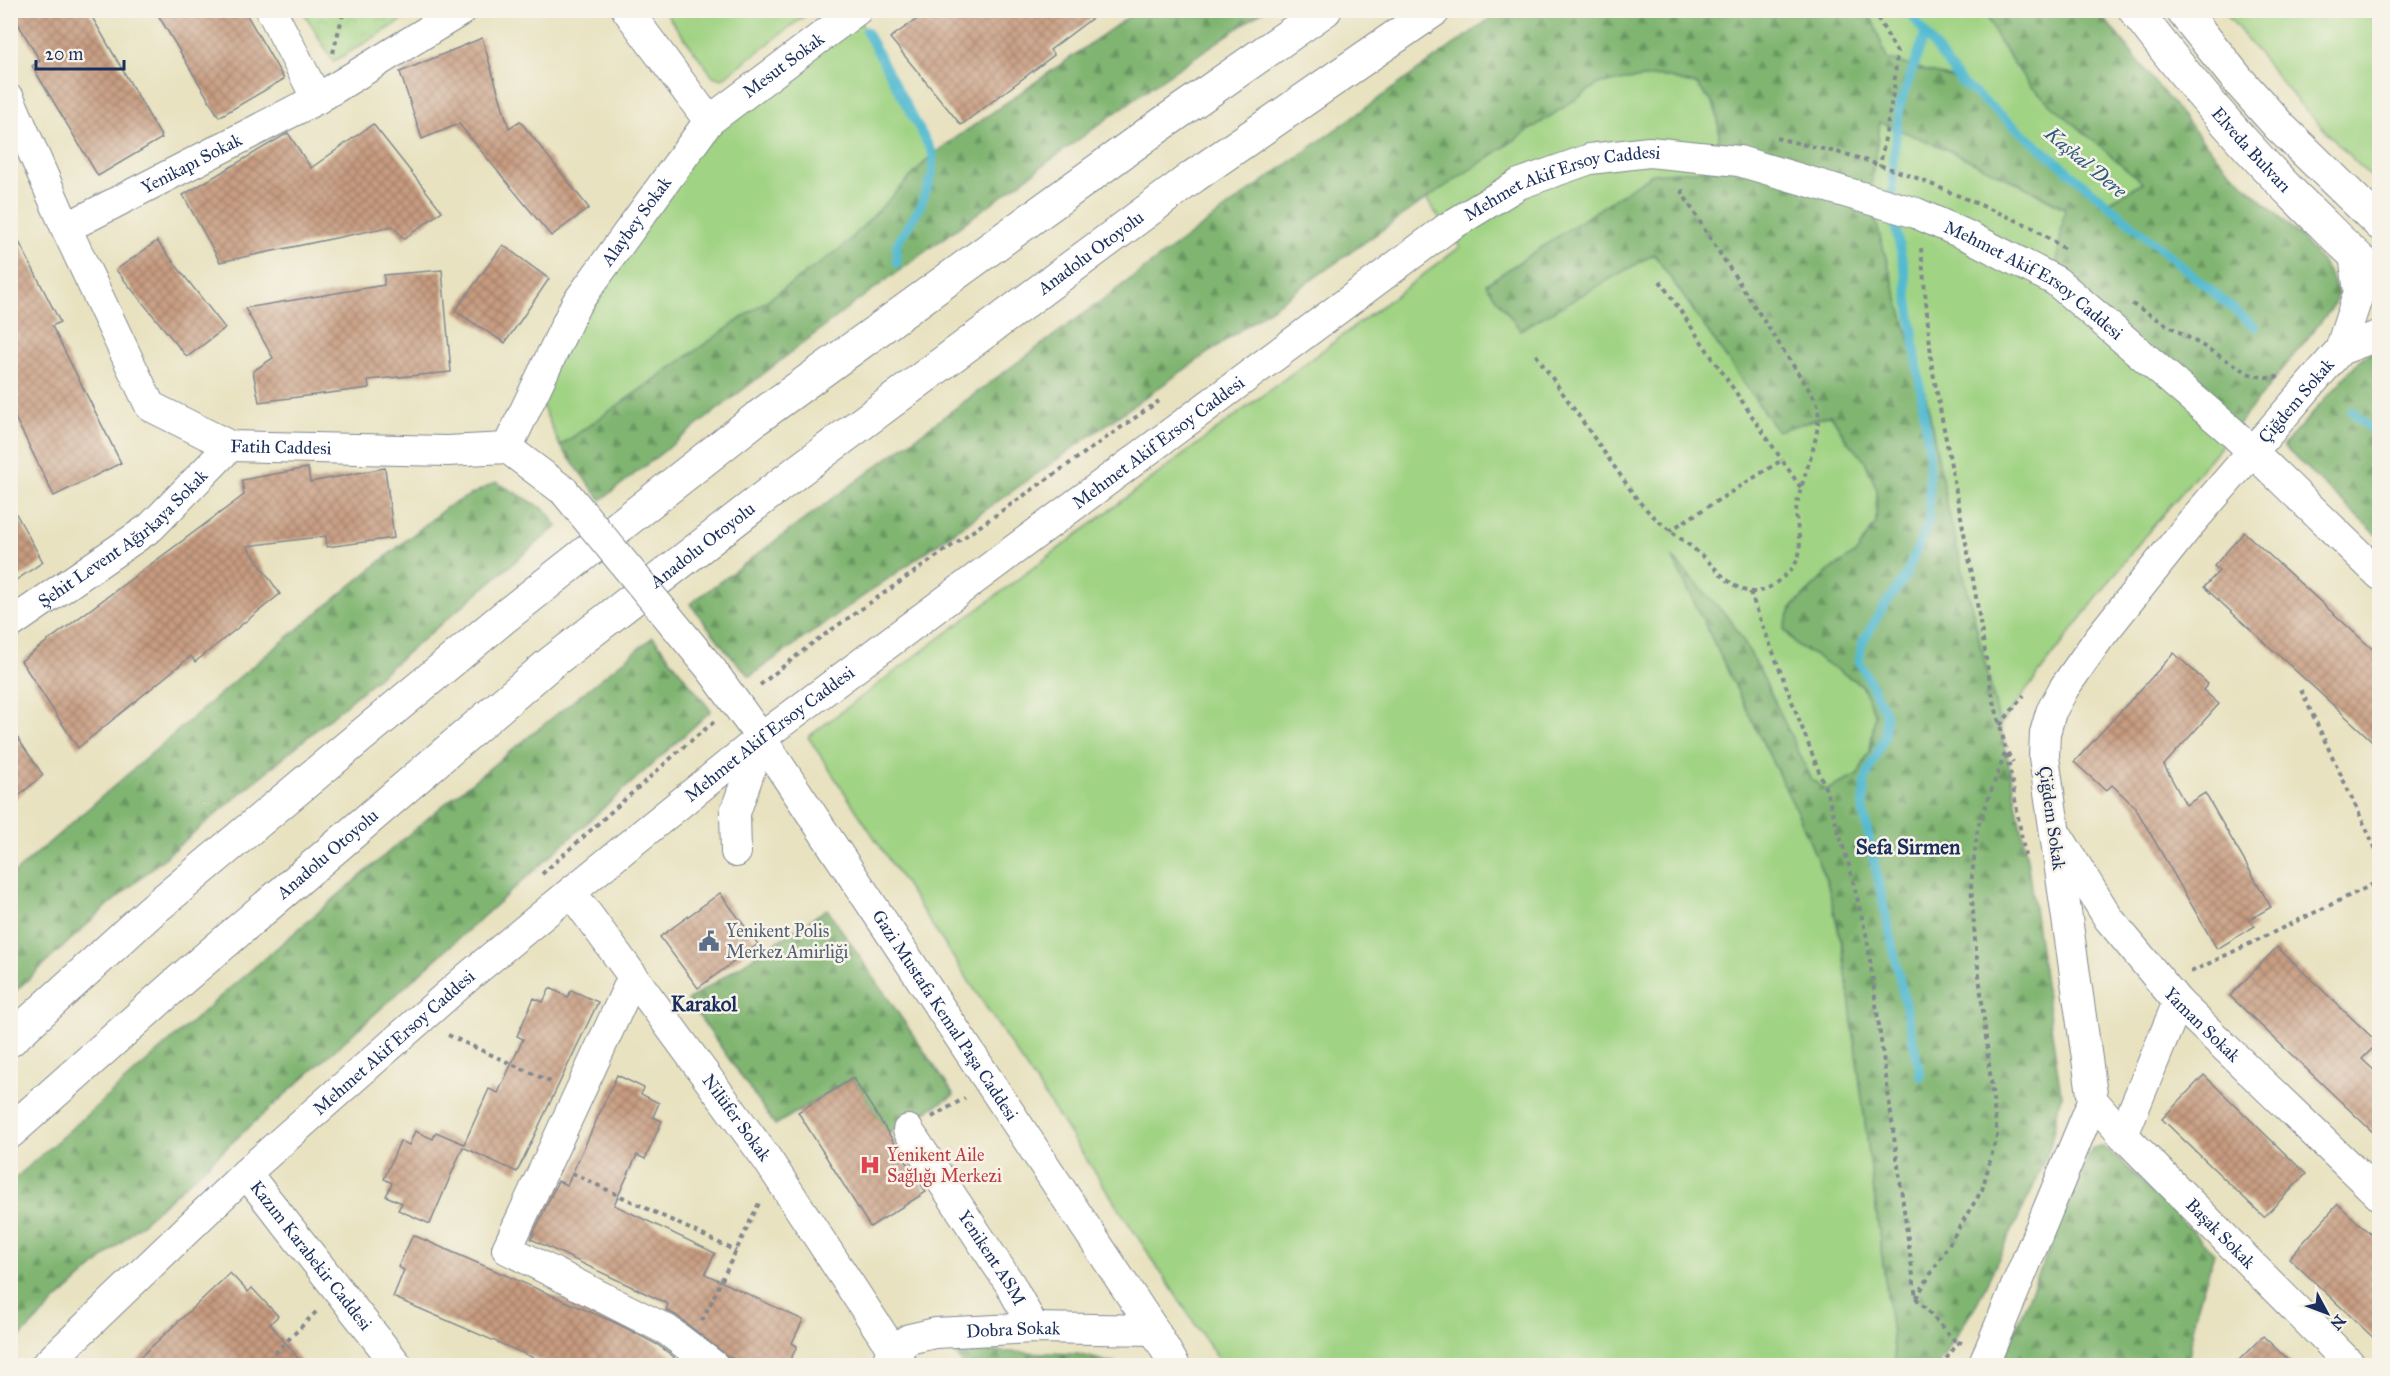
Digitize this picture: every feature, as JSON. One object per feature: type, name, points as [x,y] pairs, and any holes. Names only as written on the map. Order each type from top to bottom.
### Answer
[{"type":"main road","points":[[10,1040],[150,912],[351,744],[503,618],[757,418],[1152,131],[1325,10]]},
{"type":"main road","name":"Anadolu Otoyolu","points":[[10,1132],[217,948],[547,666],[798,471],[1194,176],[1434,10]]},
{"type":"main road","name":"Elveda Bulvarı","points":[[2135,10],[2182,73],[2239,139],[2379,277]]},
{"type":"main road","name":"Elveda Bulvarı","points":[[2182,10],[2238,80],[2273,119],[2379,224]]},
{"type":"street","points":[[271,10],[316,99]]},
{"type":"street","name":"Yenikapı Sokak","points":[[66,228],[316,99],[462,10]]},
{"type":"street","points":[[627,10],[710,121]]},
{"type":"street","name":"Mesut Sokak","points":[[710,121],[857,10]]},
{"type":"street","name":"Fatih Caddesi","points":[[10,100],[66,228],[150,406],[230,446],[447,451],[507,448]]},
{"type":"street","name":"Alaybey Sokak","points":[[507,448],[576,304],[710,121]]},
{"type":"street","name":"Mehmet Akif Ersoy Caddesi","points":[[45,1365],[246,1173],[418,1021],[571,892],[761,738],[1447,228],[1519,184],[1590,159],[1649,152],[1739,161],[1917,213],[1968,236],[2056,282],[2252,451],[2379,574]]},
{"type":"street","points":[[2340,350],[2358,292],[2354,254]]},
{"type":"street","points":[[2340,350],[2379,335]]},
{"type":"street","name":"Çiğdem Sokak","points":[[2092,1101],[2044,757],[2045,733],[2051,712],[2064,687],[2106,629],[2190,524],[2340,350]]},
{"type":"street","name":"Şehit Levent Ağırkaya Sokak","points":[[10,624],[151,527],[230,446]]},
{"type":"street","name":"Gazi Mustafa Kemal Paşa Caddesi","points":[[507,448],[564,491],[711,669],[761,738],[1175,1365]]},
{"type":"street","points":[[736,852],[735,813],[761,738]]},
{"type":"street","name":"Yaman Sokak","points":[[2053,828],[2109,919],[2170,993],[2379,1196]]},
{"type":"street","name":"Nilüfer Sokak","points":[[571,892],[774,1171],[893,1361]]},
{"type":"street","points":[[633,976],[507,1249],[667,1330],[714,1365]]},
{"type":"street","points":[[2123,1135],[2170,993]]},
{"type":"street","points":[[1986,1358],[2092,1101]]},
{"type":"street","name":"Başak Sokak","points":[[2092,1101],[2352,1365]]},
{"type":"street","name":"Yenikent ASM","points":[[908,1130],[1010,1284],[1034,1328]]},
{"type":"street","name":"Kazım Karabekir Caddesi","points":[[246,1173],[398,1365]]},
{"type":"street","name":"Dobra Sokak","points":[[893,1361],[909,1340],[935,1332],[1034,1328],[1154,1330]]},
{"type":"path","points":[[1873,10],[1897,52],[1894,88],[1880,166],[1912,176],[1932,367],[1973,579],[1991,689],[2006,750],[2027,868]]},
{"type":"path","points":[[1536,355],[1652,518],[1701,555],[1732,586],[1750,592],[1770,588],[1789,573],[1798,556],[1796,507],[1820,412],[1817,402],[1683,194],[1674,154]]},
{"type":"path","points":[[1660,281],[1801,488]]},
{"type":"path","points":[[2277,376],[2291,384],[2301,395]]},
{"type":"path","points":[[1669,531],[1782,460]]},
{"type":"path","points":[[1750,592],[1826,790],[1853,880],[1867,938],[1916,1298],[1954,1340],[1986,1358]]},
{"type":"path","points":[[2301,690],[2379,858]]},
{"type":"path","points":[[2006,750],[2018,770]]},
{"type":"path","points":[[1916,1298],[1982,1190],[1996,1135],[1971,884],[1978,826],[2006,750]]},
{"type":"path","points":[[2170,993],[2379,881]]},
{"type":"path","points":[[418,1021],[578,1095]]},
{"type":"path","points":[[908,1130],[990,1084]]},
{"type":"path","points":[[547,1162],[736,1251]]},
{"type":"path","points":[[690,1346],[774,1171]]},
{"type":"path","points":[[262,1365],[338,1289]]},
{"type":"path","points":[[1941,1365],[1959,1342],[1964,1331]]},
{"type":"green space","points":[[303,11],[418,11],[333,62]]},
{"type":"green space","points":[[664,11],[811,11],[722,79],[713,76]]},
{"type":"green space","points":[[1137,11],[1263,11],[1152,86],[852,305],[601,500],[560,446],[843,247],[933,154]]},
{"type":"green space","points":[[1501,11],[1863,11],[1873,21],[1887,59],[1960,81],[2107,203],[2143,183],[2031,87],[1999,42],[1985,11],[2098,11],[2222,162],[2304,241],[2330,276],[2338,294],[2331,309],[2232,432],[2056,281],[2065,208],[1944,148],[1880,122],[1869,198],[1927,401],[1948,510],[2006,750],[2027,859],[2061,1095],[2050,1146],[2031,1192],[1977,1303],[1938,1365],[1896,1365],[1843,950],[1828,885],[1799,816],[1672,557],[1731,621],[1756,663],[1812,780],[1826,790],[1857,776],[1870,751],[1875,715],[1862,685],[1797,645],[1784,629],[1791,609],[1829,571],[1856,553],[1876,523],[1877,490],[1865,461],[1848,442],[1831,415],[1777,431],[1654,254],[1520,330],[1486,284],[1652,174],[1717,169],[1719,130],[1716,107],[1697,85],[1661,76],[1600,83],[1426,199],[750,676],[729,654],[690,604],[1258,185]]},
{"type":"green space","points":[[1863,11],[1985,11],[1999,42],[2031,87],[2144,183],[2107,203],[1960,81],[1887,59],[1873,21]]},
{"type":"green space","points":[[2224,11],[2379,11],[2379,186],[2298,102]]},
{"type":"green space","points":[[854,13],[933,154],[843,247],[560,446],[535,389],[709,121]]},
{"type":"green space","points":[[1661,76],[1698,86],[1713,103],[1719,135],[1717,169],[1520,329],[1654,254],[1777,430],[1831,415],[1848,442],[1865,461],[1877,490],[1876,523],[1856,553],[1829,571],[1791,608],[1784,629],[1797,645],[1862,685],[1875,715],[1870,751],[1857,776],[1826,790],[1812,780],[1756,663],[1731,621],[1673,559],[1799,816],[1828,885],[1843,950],[1896,1365],[1222,1365],[808,737],[1460,247],[1426,199],[1600,83]]},
{"type":"green space","points":[[1880,122],[1974,162],[2065,209],[2058,253],[2057,282],[2232,432],[2135,548],[2000,725],[1948,510],[1927,401],[1869,198]]},
{"type":"green space","points":[[2379,349],[2379,537],[2283,446],[2363,357]]},
{"type":"green space","points":[[496,482],[546,510],[557,526],[105,908],[11,995],[11,876],[237,679],[447,507]]},
{"type":"green space","points":[[653,637],[711,711],[56,1301],[11,1346],[11,1182],[230,988],[441,807]]},
{"type":"green space","points":[[827,909],[954,1095],[888,1134],[853,1078],[775,1125],[688,1000]]},
{"type":"green space","points":[[2104,1147],[2214,1253],[2195,1315],[2188,1365],[2000,1366],[2085,1163],[2093,1148]]},
{"type":"green space","points":[[953,1350],[1077,1354],[1120,1365],[963,1365]]},
{"type":"building","points":[[10,10],[88,10],[162,138],[98,176],[32,66],[40,61]]},
{"type":"building","points":[[155,10],[244,10],[284,79],[219,117]]},
{"type":"building","points":[[930,10],[1103,10],[1050,50],[1054,55],[961,125],[890,38]]},
{"type":"building","points":[[482,38],[509,128],[520,121],[589,208],[551,236],[459,124],[422,139],[400,72]]},
{"type":"building","points":[[373,124],[442,211],[404,239],[393,226],[220,262],[183,195],[288,133],[311,168]]},
{"type":"building","points":[[10,224],[60,322],[52,326],[121,463],[54,496],[10,407]]},
{"type":"building","points":[[157,241],[225,328],[187,357],[116,270]]},
{"type":"building","points":[[503,245],[549,279],[505,343],[455,311]]},
{"type":"building","points":[[442,270],[451,372],[368,380],[369,388],[259,402],[253,371],[273,358],[245,308],[384,285],[384,275]]},
{"type":"building","points":[[308,468],[310,482],[385,468],[394,538],[327,547],[326,536],[247,546],[280,594],[195,662],[191,656],[78,748],[21,661],[244,495],[242,480]]},
{"type":"building","points":[[10,503],[43,562],[10,584]]},
{"type":"building","points":[[2244,532],[2379,655],[2379,747],[2204,587],[2219,571],[2214,566]]},
{"type":"building","points":[[2174,653],[2208,684],[2203,690],[2219,704],[2164,765],[2186,805],[2205,793],[2271,907],[2249,920],[2255,926],[2217,949],[2135,807],[2112,785],[2106,791],[2074,762]]},
{"type":"building","points":[[10,727],[43,775],[10,803]]},
{"type":"building","name":"Yenikent Polis Merkez Amirliği","points":[[720,893],[758,944],[698,988],[660,937]]},
{"type":"building","points":[[2277,947],[2378,1043],[2362,1059],[2379,1075],[2379,1138],[2230,996]]},
{"type":"building","points":[[550,988],[568,997],[571,990],[598,1002],[517,1172],[463,1147],[430,1224],[398,1210],[402,1203],[386,1196],[392,1183],[384,1179],[400,1141],[409,1145],[415,1131],[433,1139],[436,1132],[464,1144],[489,1089],[498,1093],[523,1039],[517,1036],[534,998],[543,1002]]},
{"type":"building","points":[[617,1075],[644,1088],[641,1094],[659,1103],[653,1117],[662,1121],[645,1159],[637,1155],[614,1205],[715,1253],[705,1274],[803,1320],[792,1343],[797,1346],[788,1365],[748,1365],[727,1356],[677,1316],[666,1310],[668,1304],[531,1239],[558,1181],[567,1185]]},
{"type":"building","points":[[2204,1075],[2306,1174],[2264,1217],[2162,1119]]},
{"type":"building","name":"Yenikent Aile Sağlığı Merkezi","points":[[853,1078],[926,1192],[870,1227],[798,1112]]},
{"type":"building","points":[[2338,1204],[2379,1242],[2379,1343],[2289,1258]]},
{"type":"building","points":[[413,1235],[618,1324],[658,1345],[674,1357],[671,1365],[550,1365],[393,1297],[404,1270],[398,1267]]},
{"type":"building","points":[[230,1273],[248,1292],[252,1288],[278,1316],[270,1324],[304,1365],[132,1365]]},
{"type":"building","points":[[2263,1336],[2293,1365],[2234,1365]]},
{"type":"waterway","name":"Kaşkal Dere","points":[[1908,10],[1960,81],[2255,327]]},
{"type":"waterway","points":[[866,31],[933,154],[932,176],[919,209],[897,243],[897,263]]},
{"type":"waterway","points":[[1921,1077],[1863,810],[1865,780],[1885,736],[1886,714],[1859,661],[1862,643],[1882,609],[1904,579],[1929,521],[1929,452],[1905,272],[1892,212],[1893,162],[1900,105],[1925,34]]},
{"type":"waterway","name":"Kaşkal Dere","points":[[2352,411],[2380,439]]},
{"type":"place","name":"Yenikent Polis Merkez Amirliği","points":[[709,941]]},
{"type":"place","name":"Yenikent Aile Sağlığı Merkezi","points":[[870,1165]]},
{"type":"district","name":"Sefa Sirmen","points":[[1908,847]]},
{"type":"district","name":"Karakol","points":[[704,1004]]}]
